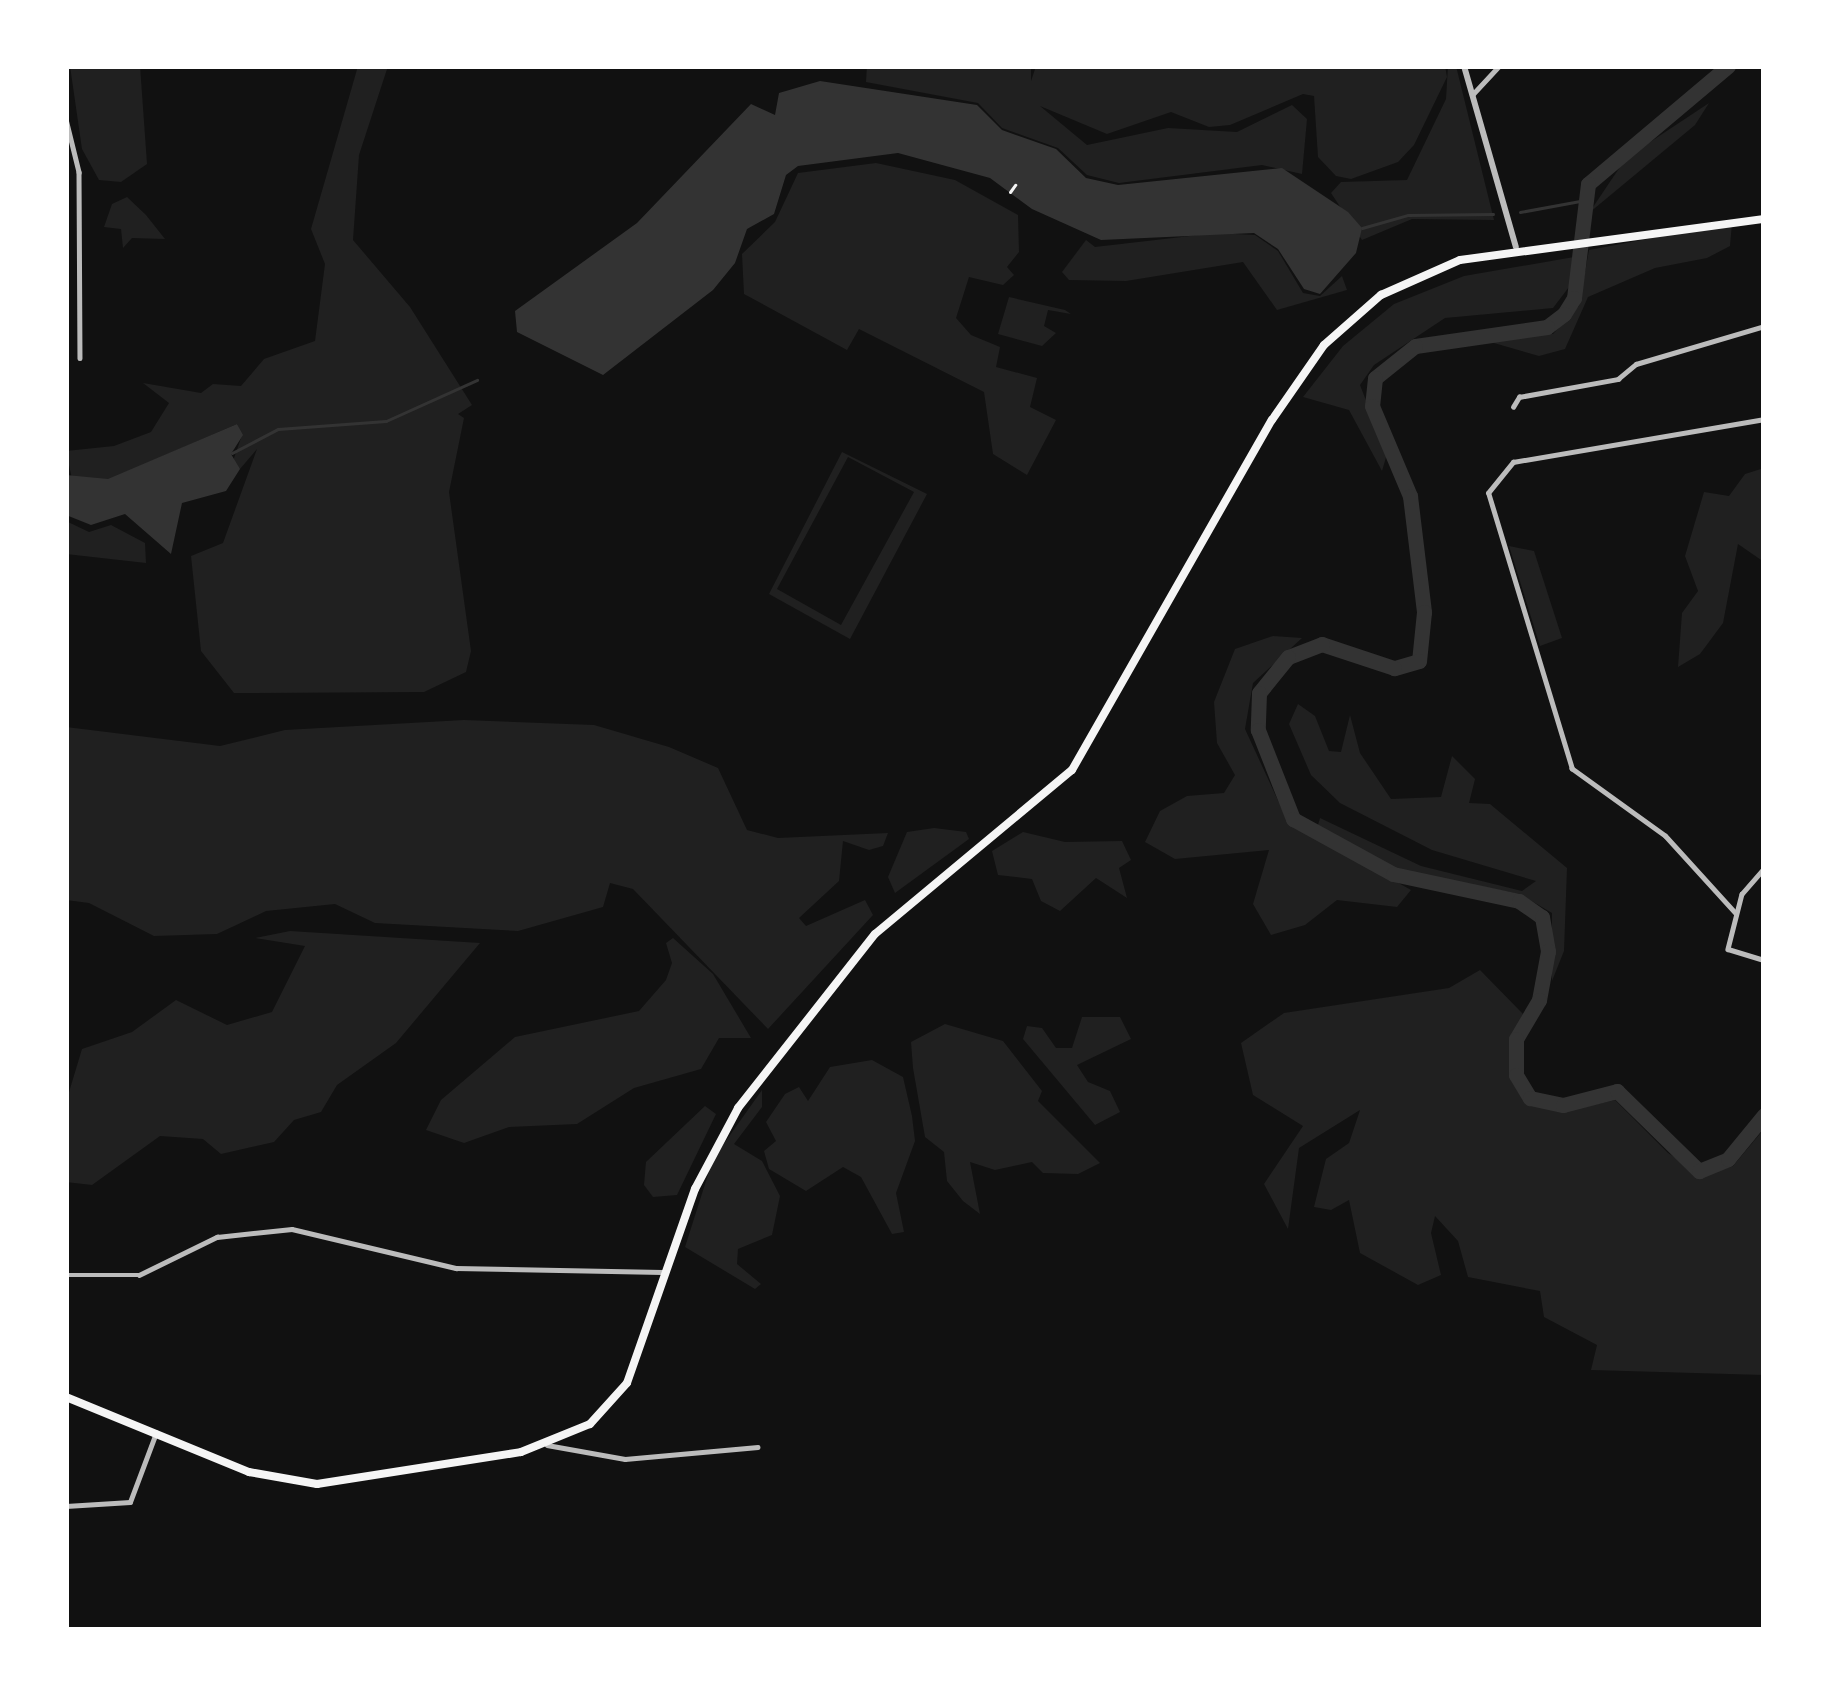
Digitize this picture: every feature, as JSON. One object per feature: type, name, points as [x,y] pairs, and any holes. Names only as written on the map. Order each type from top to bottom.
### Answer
[{"type":"main road","points":[[66,1397],[250,1472],[317,1484],[547,1445],[590,1424],[627,1383],[709,1156],[826,993],[920,892],[1072,770],[1272,420],[1324,345],[1418,274],[1551,242],[1764,219]]},
{"type":"street","points":[[1464,66],[1516,248]]},
{"type":"street","points":[[1472,95],[1499,66]]},
{"type":"street","points":[[66,119],[79,172],[80,358]]},
{"type":"street","points":[[1514,407],[1520,397],[1618,379],[1636,364],[1764,326]]},
{"type":"street","points":[[1736,914],[1665,836],[1572,769],[1488,494],[1514,462],[1764,419]]},
{"type":"street","points":[[1764,869],[1736,914],[1728,950],[1764,960]]},
{"type":"street","points":[[66,1275],[140,1275],[218,1237],[292,1228],[456,1268],[668,1273]]},
{"type":"street","points":[[66,1505],[130,1502],[156,1433]]},
{"type":"street","points":[[547,1445],[625,1459],[757,1447]]},
{"type":"path","points":[[1010,192],[1016,185]]},
{"type":"shaded area","points":[[70,66],[140,66],[147,164],[121,182],[99,180],[82,149]]},
{"type":"shaded area","points":[[358,66],[388,66],[359,155],[353,240],[410,307],[472,405],[458,414],[464,418],[449,492],[471,651],[466,672],[424,692],[234,693],[201,651],[191,556],[223,543],[257,449],[240,469],[232,464],[242,435],[237,424],[108,480],[72,479],[66,451],[114,446],[151,432],[169,403],[143,383],[201,393],[213,384],[241,386],[264,359],[315,341],[325,264],[311,229]]},
{"type":"shaded area","points":[[867,66],[1031,66],[1031,81],[1036,66],[1445,66],[1447,77],[1414,145],[1398,162],[1351,179],[1336,176],[1318,157],[1314,96],[1303,94],[1230,125],[1209,127],[1171,112],[1107,134],[1040,106],[1087,145],[1168,128],[1237,132],[1292,105],[1307,119],[1302,174],[1262,165],[1119,183],[1087,175],[1058,148],[1002,128],[978,103],[866,82]]},
{"type":"shaded area","points":[[1448,66],[1456,66],[1494,220],[1412,219],[1362,240],[1331,193],[1341,182],[1407,180],[1446,99]]},
{"type":"shaded area","points":[[820,81],[977,105],[1002,130],[1056,149],[1086,178],[1118,185],[1282,168],[1348,212],[1362,228],[1356,253],[1320,294],[1304,289],[1278,249],[1254,233],[1101,240],[1032,209],[990,178],[898,153],[798,166],[786,175],[774,214],[747,229],[735,263],[713,290],[603,375],[517,332],[515,311],[637,223],[751,104],[775,115],[779,93]]},
{"type":"shaded area","points":[[1709,103],[1695,125],[1589,213],[1626,158]]},
{"type":"shaded area","points":[[876,163],[955,180],[1018,215],[1019,252],[1007,267],[1014,275],[1003,285],[969,277],[956,318],[971,335],[1000,347],[996,367],[1037,378],[1030,407],[1056,420],[1027,475],[993,454],[984,392],[859,329],[847,350],[744,294],[742,254],[775,222],[798,173]]},
{"type":"shaded area","points":[[127,197],[165,239],[132,238],[123,248],[121,229],[104,227],[112,204]]},
{"type":"shaded area","points":[[1732,223],[1730,246],[1707,258],[1655,268],[1588,297],[1565,349],[1539,356],[1487,341],[1495,334],[1553,334],[1579,306],[1589,250]]},
{"type":"shaded area","points":[[1216,233],[1255,235],[1278,251],[1303,293],[1320,296],[1342,276],[1347,290],[1277,310],[1243,262],[1126,281],[1069,280],[1062,272],[1086,240],[1095,247]]},
{"type":"shaded area","points":[[1574,257],[1569,287],[1553,308],[1445,318],[1374,365],[1360,385],[1387,454],[1382,471],[1349,410],[1303,397],[1343,346],[1394,304],[1464,276]]},
{"type":"shaded area","points":[[1009,297],[1071,314],[1048,310],[1044,326],[1056,333],[1042,346],[998,334]]},
{"type":"shaded area","points":[[237,424],[243,435],[231,454],[240,469],[226,491],[182,503],[171,554],[125,514],[91,525],[66,515],[66,475],[108,479]]},
{"type":"shaded area","points":[[842,452],[927,494],[850,639],[769,594]],"holes":[[[848,457],[914,492],[841,625],[777,589]]]},
{"type":"shaded area","points":[[1764,468],[1764,562],[1738,544],[1723,623],[1700,654],[1678,667],[1682,613],[1698,591],[1685,556],[1704,492],[1729,496],[1745,474]]},
{"type":"shaded area","points":[[66,521],[89,532],[111,525],[145,543],[146,563],[66,554]]},
{"type":"shaded area","points":[[1509,546],[1534,551],[1562,638],[1540,646]]},
{"type":"shaded area","points":[[1273,636],[1302,638],[1253,683],[1245,729],[1287,820],[1411,890],[1397,907],[1337,900],[1305,925],[1271,935],[1253,904],[1269,850],[1175,859],[1145,842],[1160,811],[1187,796],[1224,793],[1235,775],[1217,743],[1214,702],[1235,649]]},
{"type":"shaded area","points":[[1298,704],[1315,716],[1329,751],[1341,752],[1350,715],[1360,753],[1391,799],[1441,797],[1452,756],[1475,779],[1469,803],[1490,804],[1567,868],[1564,951],[1552,981],[1552,913],[1520,894],[1395,870],[1318,825],[1320,818],[1421,866],[1522,891],[1536,881],[1432,850],[1340,803],[1311,775],[1289,724]]},
{"type":"shaded area","points":[[464,720],[594,725],[669,747],[718,768],[747,830],[778,838],[888,833],[883,846],[869,850],[843,841],[839,881],[799,918],[806,926],[865,900],[873,915],[768,1029],[633,889],[610,883],[603,907],[518,931],[375,923],[335,904],[266,911],[217,934],[154,936],[89,903],[66,900],[66,727],[220,746],[285,730]]},
{"type":"shaded area","points":[[934,828],[966,832],[969,839],[895,893],[888,877],[907,832]]},
{"type":"shaded area","points":[[1023,832],[1065,842],[1122,841],[1131,860],[1119,868],[1127,898],[1096,878],[1060,911],[1041,901],[1032,879],[998,875],[992,851]]},
{"type":"shaded area","points":[[290,931],[480,943],[396,1043],[337,1085],[321,1112],[294,1120],[274,1142],[221,1154],[203,1139],[160,1136],[92,1185],[66,1182],[66,1102],[82,1049],[132,1032],[176,1000],[227,1025],[272,1012],[305,946],[255,938]]},
{"type":"shaded area","points":[[673,938],[713,974],[751,1038],[719,1038],[701,1069],[634,1088],[577,1124],[509,1127],[464,1143],[426,1130],[441,1100],[515,1037],[639,1011],[666,980],[672,963],[666,943]]},
{"type":"shaded area","points":[[1480,970],[1523,1014],[1512,1037],[1512,1075],[1524,1100],[1563,1112],[1615,1100],[1668,1153],[1704,1175],[1733,1166],[1764,1129],[1764,1375],[1591,1370],[1597,1345],[1544,1317],[1540,1291],[1468,1277],[1458,1241],[1435,1216],[1431,1233],[1441,1275],[1418,1285],[1360,1253],[1349,1200],[1331,1210],[1314,1207],[1326,1159],[1349,1143],[1360,1110],[1299,1148],[1288,1229],[1264,1184],[1303,1126],[1253,1095],[1241,1043],[1284,1013],[1449,988]]},
{"type":"shaded area","points":[[1082,1017],[1120,1017],[1131,1039],[1077,1065],[1088,1082],[1110,1091],[1120,1112],[1095,1125],[1023,1039],[1027,1026],[1042,1028],[1056,1048],[1072,1048]]},
{"type":"shaded area","points":[[945,1024],[1003,1041],[1042,1091],[1038,1101],[1100,1163],[1078,1174],[1043,1173],[1032,1162],[995,1170],[970,1162],[980,1214],[963,1201],[947,1181],[944,1152],[925,1137],[913,1068],[911,1042]]},
{"type":"shaded area","points":[[872,1060],[903,1077],[915,1141],[896,1193],[904,1232],[892,1234],[861,1177],[843,1167],[806,1191],[769,1169],[764,1151],[776,1141],[766,1122],[785,1094],[799,1087],[808,1101],[830,1067]]},
{"type":"shaded area","points":[[762,1090],[762,1107],[734,1144],[762,1161],[780,1196],[772,1235],[738,1249],[737,1264],[761,1284],[755,1289],[685,1247],[713,1159]]},
{"type":"shaded area","points":[[705,1106],[716,1114],[677,1195],[653,1197],[644,1185],[646,1162]]},
{"type":"waterway","points":[[1728,66],[1588,184],[1574,298],[1564,314],[1547,327],[1415,346],[1375,378],[1372,406],[1410,496],[1424,612],[1419,661],[1394,668],[1322,644],[1288,657],[1259,693],[1258,730],[1293,819],[1393,874],[1519,901],[1542,917],[1548,951],[1539,1000],[1516,1039],[1516,1075],[1530,1098],[1563,1105],[1617,1091],[1699,1171],[1728,1159],[1764,1115]]},
{"type":"waterway","points":[[1520,212],[1580,201]]},
{"type":"waterway","points":[[1362,228],[1408,215],[1493,214]]},
{"type":"waterway","points":[[232,453],[278,429],[386,421],[477,380]]}]
